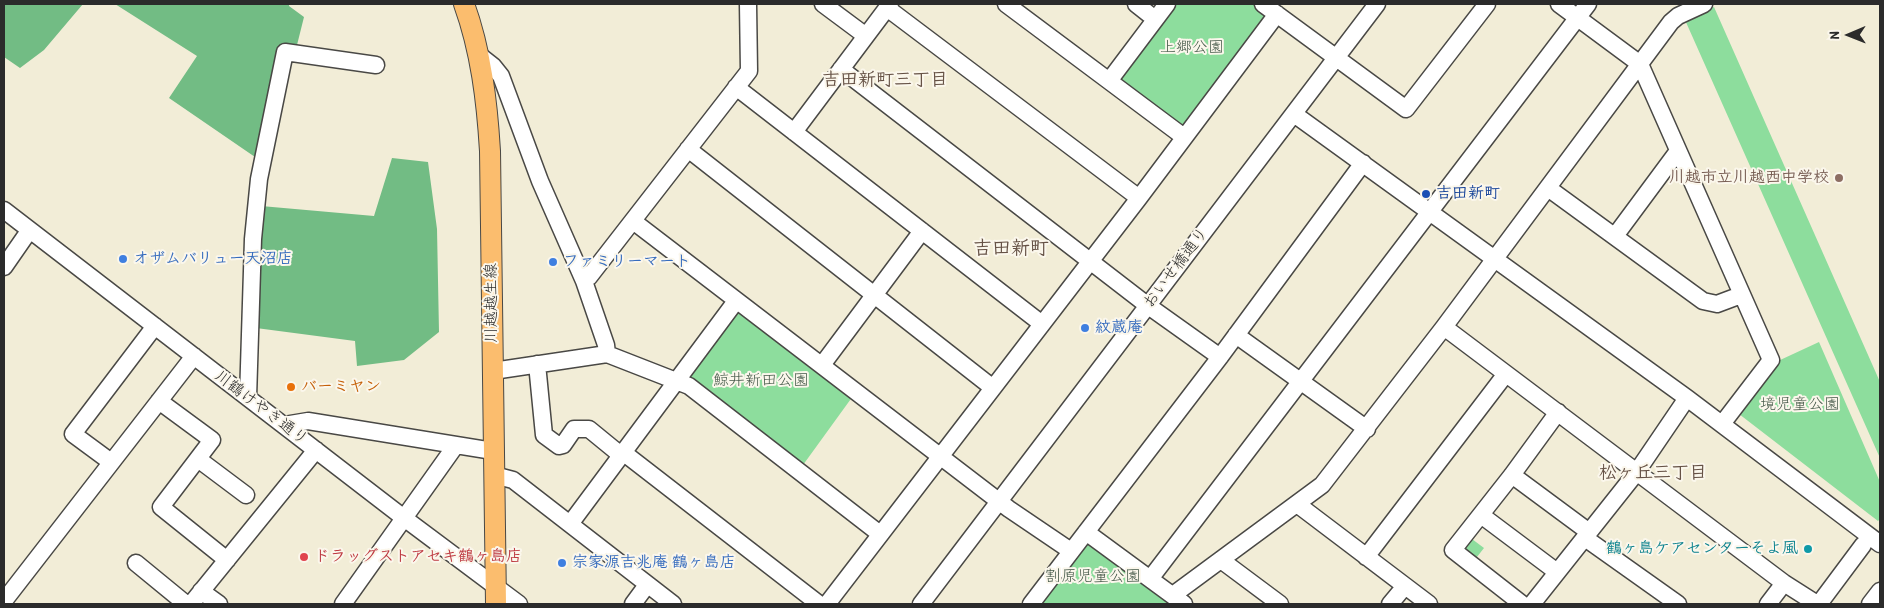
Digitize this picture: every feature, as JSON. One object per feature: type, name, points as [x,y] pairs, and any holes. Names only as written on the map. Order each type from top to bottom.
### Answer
[{"type":"main road","name":"川越越生線","points":[[464,4],[479,55],[485,93],[490,150],[496,596]]},
{"type":"street","points":[[584,281],[749,71],[748,4]]},
{"type":"street","points":[[823,4],[866,36]]},
{"type":"street","points":[[1006,4],[1184,137]]},
{"type":"street","points":[[1136,4],[1156,19]]},
{"type":"street","points":[[1110,81],[1167,4]]},
{"type":"street","points":[[1264,4],[1406,109],[1487,4]]},
{"type":"street","name":"おいせ橋通り","points":[[921,604],[1377,4]]},
{"type":"street","points":[[1560,4],[1640,64],[1771,360],[1722,424]]},
{"type":"street","points":[[1150,579],[1588,4]]},
{"type":"street","points":[[1086,532],[1178,600],[1221,560],[1322,485],[1444,327],[1671,22],[1678,16],[1704,4]]},
{"type":"street","points":[[794,132],[888,6],[1139,198]]},
{"type":"street","points":[[827,604],[1139,198],[1277,14]]},
{"type":"street","points":[[248,398],[254,230],[259,179],[285,52],[376,64]]},
{"type":"street","points":[[479,55],[493,66],[501,76],[540,181],[584,281],[606,345],[607,354]]},
{"type":"street","points":[[841,69],[1147,305],[1220,357]]},
{"type":"street","points":[[736,87],[1042,324]]},
{"type":"street","points":[[1294,114],[1687,398],[1880,544]]},
{"type":"street","points":[[688,149],[993,388]]},
{"type":"street","points":[[1615,236],[1678,151]]},
{"type":"street","points":[[1031,604],[1220,357],[1363,163]]},
{"type":"street","points":[[1548,188],[1703,301],[1717,304],[1741,295]]},
{"type":"street","name":"川鶴けやき通り","points":[[4,210],[404,518],[496,596],[519,604]]},
{"type":"street","points":[[633,221],[940,456],[1071,551]]},
{"type":"street","points":[[4,266],[30,231]]},
{"type":"street","points":[[822,365],[922,231]]},
{"type":"street","points":[[570,524],[736,301]]},
{"type":"street","points":[[111,462],[73,434],[155,326]]},
{"type":"street","points":[[1444,327],[1505,375],[1558,412],[1636,473],[1784,583],[1818,604],[1863,545]]},
{"type":"street","points":[[1236,334],[1367,429]]},
{"type":"street","points":[[493,371],[607,354],[677,381],[688,386],[880,534]]},
{"type":"street","points":[[4,602],[194,356]]},
{"type":"street","points":[[537,364],[544,435],[559,446],[563,445],[574,429],[588,429],[818,604]]},
{"type":"street","points":[[1366,558],[1505,375]]},
{"type":"street","points":[[1558,412],[1512,475],[1453,550],[1534,603],[1636,473],[1687,398]]},
{"type":"street","points":[[159,401],[212,440],[161,507],[227,560]]},
{"type":"street","points":[[284,426],[308,421],[493,451]]},
{"type":"street","points":[[344,604],[456,445]]},
{"type":"street","points":[[219,604],[196,598],[316,450]]},
{"type":"street","points":[[198,459],[246,495]]},
{"type":"street","points":[[494,475],[513,480],[673,604]]},
{"type":"street","points":[[1512,475],[1678,604]]},
{"type":"street","points":[[1298,504],[1366,558],[1429,604]]},
{"type":"street","points":[[1481,515],[1557,572]]},
{"type":"street","points":[[1221,560],[1280,604]]},
{"type":"street","points":[[136,562],[186,604]]},
{"type":"street","points":[[1768,604],[1784,583]]},
{"type":"street","points":[[633,604],[648,585]]},
{"type":"street","points":[[1390,604],[1404,586]]},
{"type":"street","points":[[1870,604],[1880,591]]},
{"type":"green space","points":[[4,4],[83,4],[44,50],[20,68],[4,57]]},
{"type":"green space","points":[[115,4],[289,4],[289,6],[304,17],[296,49],[269,105],[255,157],[169,98],[197,56]]},
{"type":"green space","name":"上郷公園","points":[[1176,4],[1254,4],[1268,14],[1183,127],[1119,79]]},
{"type":"green space","points":[[1714,7],[1880,382],[1880,458],[1685,20]]},
{"type":"green space","points":[[392,158],[428,162],[437,229],[439,332],[404,360],[357,366],[355,341],[256,328],[261,206],[374,216]]},
{"type":"green space","name":"鯨井新田公園","points":[[738,311],[853,396],[803,465],[688,380]]},
{"type":"green space","name":"境児童公園","points":[[1819,342],[1880,482],[1880,519],[1878,521],[1739,414],[1778,361]]},
{"type":"green space","points":[[1468,536],[1484,548],[1473,562],[1458,551]]},
{"type":"green space","name":"割原児童公園","points":[[1087,539],[1176,604],[1038,604]]},
{"type":"place","name":"川越市立川越西中学校","points":[[1839,178]]},
{"type":"place","name":"吉田新町","points":[[1426,194]]},
{"type":"place","name":"オザムバリュー天沼店","points":[[123,259]]},
{"type":"place","name":"ファミリーマート","points":[[553,262]]},
{"type":"place","name":"紋蔵庵","points":[[1085,328]]},
{"type":"place","name":"バーミヤン","points":[[291,387]]},
{"type":"place","name":"鶴ヶ島ケアセンターそよ風","points":[[1808,549]]},
{"type":"place","name":"ドラッグストアセキ鶴ヶ島店","points":[[304,557]]},
{"type":"place","name":"宗家源吉兆庵 鶴ヶ島店","points":[[562,563]]},
{"type":"district","name":"吉田新町三丁目","points":[[885,80]]},
{"type":"district","name":"吉田新町","points":[[1011,249]]},
{"type":"district","name":"松ヶ丘三丁目","points":[[1653,473]]}]
